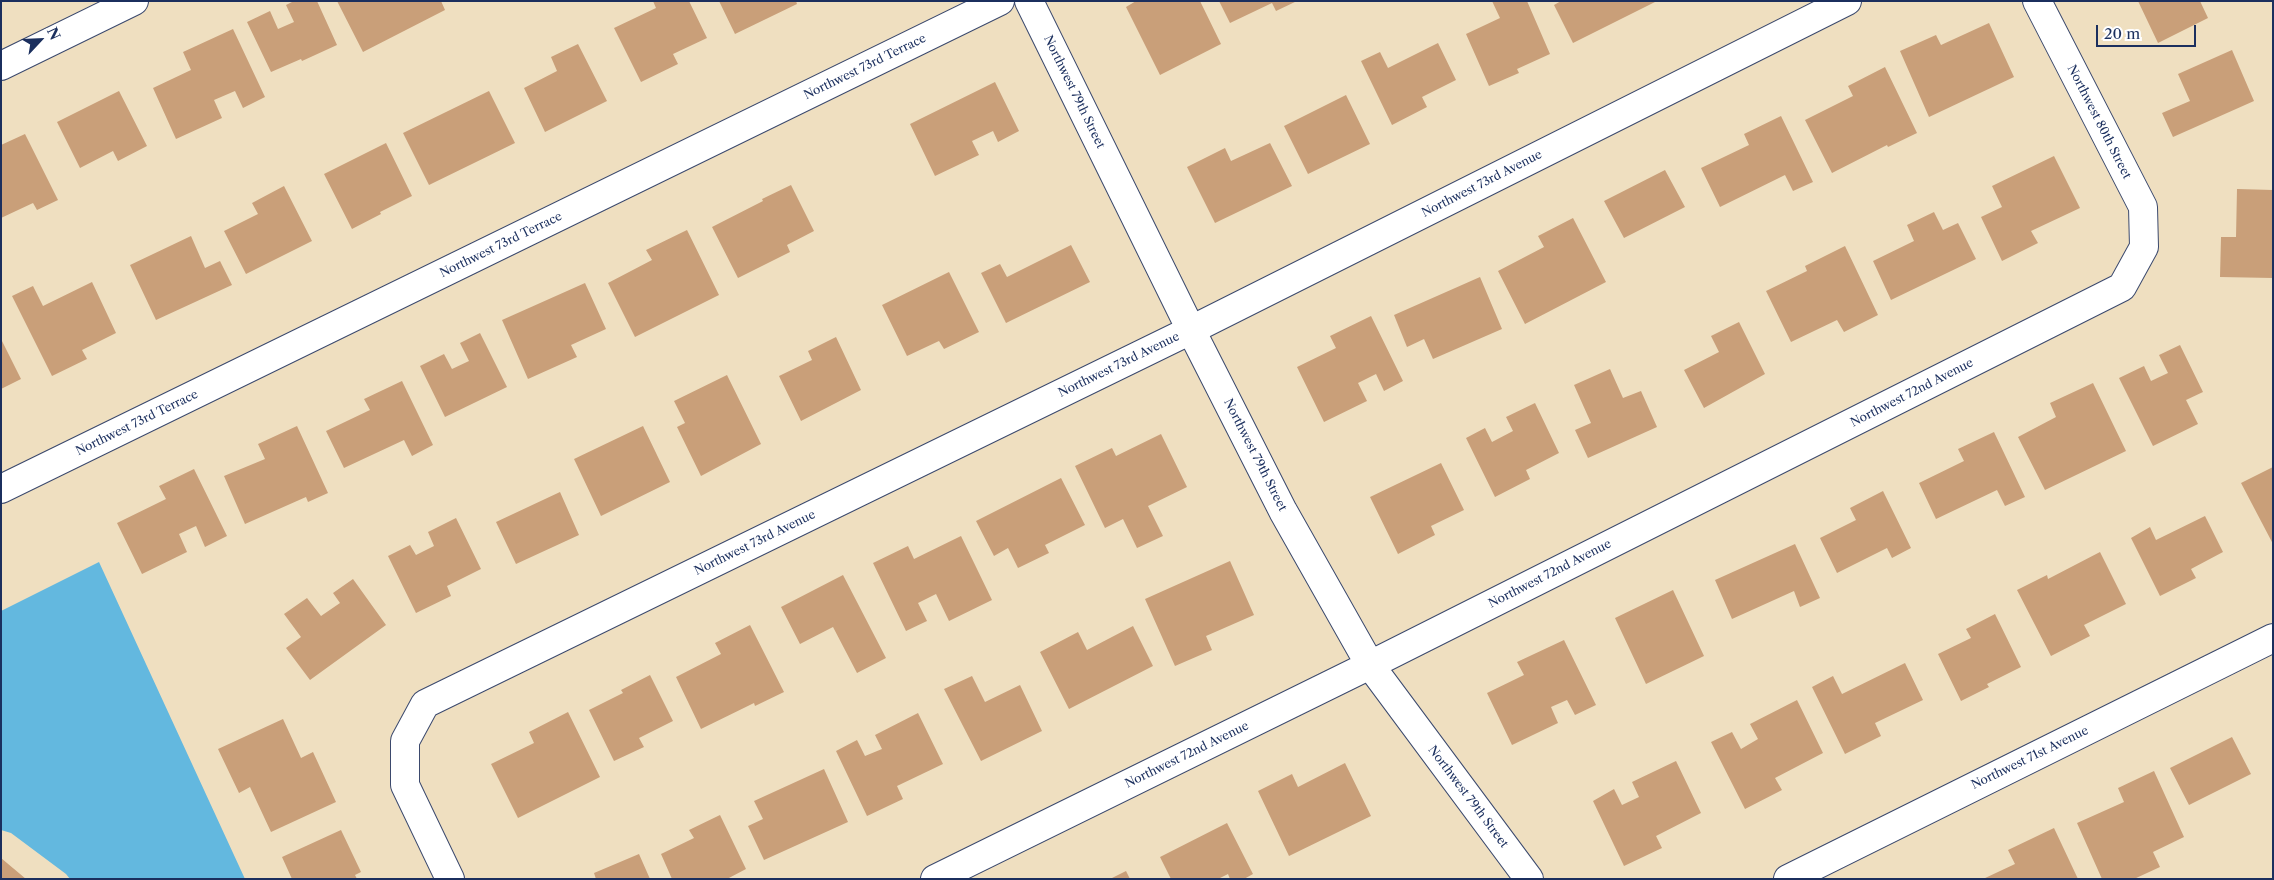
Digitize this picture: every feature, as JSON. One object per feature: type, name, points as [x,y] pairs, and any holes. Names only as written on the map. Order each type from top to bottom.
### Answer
[{"type":"street","points":[[1,66],[134,1]]},
{"type":"street","name":"Northwest 73rd Terrace","points":[[1,489],[1000,1]]},
{"type":"street","name":"Northwest 79th Street","points":[[1029,1],[1191,330],[1284,511],[1370,665],[1529,879]]},
{"type":"street","name":"Northwest 73rd Avenue","points":[[450,879],[405,785],[405,741],[426,704],[1191,330],[1847,1]]},
{"type":"street","name":"Northwest 80th Street","points":[[2037,1],[2143,207],[2144,248]]},
{"type":"street","name":"Northwest 72nd Avenue","points":[[935,879],[1370,665],[2122,287],[2144,248]]},
{"type":"street","name":"Northwest 71st Avenue","points":[[1788,879],[2273,638]]},
{"type":"water","points":[[99,562],[245,879],[70,879],[11,833],[1,830],[1,611]]},
{"type":"building","points":[[294,1],[317,1],[337,45],[302,61],[301,59],[271,72],[247,22],[270,11],[278,29],[294,22],[286,5]]},
{"type":"building","points":[[337,1],[441,1],[445,10],[363,52]]},
{"type":"building","points":[[653,1],[689,1],[707,38],[673,54],[678,64],[641,82],[614,28],[656,8]]},
{"type":"building","points":[[719,1],[796,1],[797,4],[735,34]]},
{"type":"building","points":[[1136,1],[1200,1],[1221,44],[1160,75],[1126,7]]},
{"type":"building","points":[[1219,1],[1297,1],[1276,11],[1272,3],[1230,23]]},
{"type":"building","points":[[1492,1],[1527,1],[1550,54],[1517,69],[1519,73],[1489,86],[1466,34],[1500,18]]},
{"type":"building","points":[[1561,1],[1657,1],[1573,43],[1554,5]]},
{"type":"building","points":[[2138,1],[2200,1],[2208,18],[2158,43]]},
{"type":"building","points":[[1989,23],[2014,77],[1929,117],[1900,51],[1936,35],[1941,45]]},
{"type":"building","points":[[233,29],[265,97],[243,108],[235,91],[214,100],[222,118],[176,139],[153,88],[191,70],[183,52]]},
{"type":"building","points":[[1438,43],[1456,80],[1422,97],[1427,107],[1392,125],[1361,61],[1380,52],[1388,68]]},
{"type":"building","points":[[578,44],[607,101],[545,132],[524,88],[557,71],[551,57]]},
{"type":"building","points":[[2232,50],[2254,101],[2173,137],[2162,113],[2190,101],[2178,74]]},
{"type":"building","points":[[1885,67],[1917,133],[1888,147],[1887,145],[1832,173],[1805,120],[1853,96],[1848,86]]},
{"type":"building","points":[[995,82],[1019,131],[998,142],[993,131],[972,141],[979,155],[935,176],[910,124]]},
{"type":"building","points":[[119,91],[147,146],[118,161],[113,151],[80,168],[57,122]]},
{"type":"building","points":[[489,91],[515,143],[429,185],[403,133]]},
{"type":"building","points":[[1346,95],[1370,144],[1308,174],[1284,126]]},
{"type":"building","points":[[1781,116],[1813,182],[1793,191],[1785,175],[1720,207],[1701,168],[1749,145],[1744,134]]},
{"type":"building","points":[[25,134],[58,200],[37,210],[33,203],[1,218],[1,145]]},
{"type":"building","points":[[386,143],[412,196],[352,229],[324,174]]},
{"type":"building","points":[[1270,143],[1292,186],[1215,223],[1187,167],[1225,148],[1231,161]]},
{"type":"building","points":[[2054,156],[2080,208],[2031,231],[2038,243],[2002,261],[1981,217],[2002,207],[1992,186]]},
{"type":"building","points":[[1665,170],[1685,207],[1624,238],[1604,201]]},
{"type":"building","points":[[791,185],[814,231],[787,245],[790,252],[738,278],[712,227]]},
{"type":"building","points":[[284,186],[312,241],[246,274],[224,231],[258,214],[252,203]]},
{"type":"building","points":[[2237,189],[2273,190],[2273,278],[2220,277],[2221,237],[2236,237]]},
{"type":"building","points":[[1934,212],[1943,230],[1958,223],[1976,259],[1891,300],[1873,261],[1914,241],[1907,225]]},
{"type":"building","points":[[1573,218],[1606,282],[1525,324],[1498,271],[1544,247],[1538,236]]},
{"type":"building","points":[[687,230],[719,295],[635,337],[608,283],[652,260],[646,250]]},
{"type":"building","points":[[191,236],[205,268],[220,261],[232,285],[156,320],[130,265]]},
{"type":"building","points":[[1071,245],[1090,282],[1006,323],[981,273],[1000,264],[1007,277]]},
{"type":"building","points":[[1845,246],[1878,315],[1844,332],[1837,320],[1791,342],[1766,291],[1807,271],[1805,266]]},
{"type":"building","points":[[949,272],[979,332],[944,349],[939,341],[907,356],[882,305]]},
{"type":"building","points":[[1480,277],[1502,329],[1433,359],[1424,339],[1407,347],[1394,315]]},
{"type":"building","points":[[92,282],[116,333],[82,350],[87,359],[52,376],[12,296],[33,286],[43,306]]},
{"type":"building","points":[[585,283],[606,329],[571,345],[577,357],[528,379],[502,320]]},
{"type":"building","points":[[1371,316],[1403,381],[1384,391],[1376,374],[1358,383],[1367,401],[1324,422],[1297,367],[1336,348],[1330,336]]},
{"type":"building","points":[[1739,322],[1765,374],[1704,408],[1684,370],[1719,352],[1711,336]]},
{"type":"building","points":[[480,333],[507,387],[445,417],[420,366],[444,354],[452,369],[469,361],[460,343]]},
{"type":"building","points":[[836,337],[861,390],[801,421],[779,376],[812,360],[808,351]]},
{"type":"building","points":[[1,339],[21,379],[1,389]]},
{"type":"building","points":[[2180,345],[2203,392],[2186,400],[2198,424],[2153,446],[2119,378],[2144,366],[2151,381],[2168,373],[2159,355]]},
{"type":"building","points":[[1610,369],[1623,398],[1641,391],[1657,427],[1588,458],[1575,430],[1591,423],[1574,385]]},
{"type":"building","points":[[727,375],[761,444],[701,476],[677,427],[685,423],[674,401]]},
{"type":"building","points":[[402,381],[433,445],[412,456],[404,440],[344,468],[326,431],[370,410],[364,399]]},
{"type":"building","points":[[2093,383],[2126,451],[2045,490],[2018,437],[2056,417],[2050,403]]},
{"type":"building","points":[[1535,403],[1559,453],[1526,470],[1530,479],[1495,497],[1466,438],[1485,428],[1492,442],[1513,431],[1506,417]]},
{"type":"building","points":[[297,426],[328,493],[308,502],[306,497],[245,524],[224,476],[265,459],[258,444]]},
{"type":"building","points":[[643,426],[670,482],[601,516],[574,459]]},
{"type":"building","points":[[1994,432],[2025,497],[2005,506],[1997,490],[1936,519],[1919,483],[1964,461],[1958,449]]},
{"type":"building","points":[[1161,434],[1187,487],[1148,506],[1163,536],[1137,548],[1123,519],[1105,528],[1075,466],[1112,448],[1116,456]]},
{"type":"building","points":[[1441,463],[1464,510],[1431,526],[1435,535],[1398,554],[1370,497]]},
{"type":"building","points":[[2273,467],[2273,544],[2241,483]]},
{"type":"building","points":[[194,469],[227,536],[205,547],[196,526],[179,534],[187,552],[142,574],[117,523],[166,499],[159,486]]},
{"type":"building","points":[[1061,478],[1085,525],[1045,545],[1049,553],[1018,568],[1008,548],[994,556],[976,521]]},
{"type":"building","points":[[1883,491],[1911,548],[1892,558],[1887,548],[1837,573],[1820,538],[1856,520],[1850,508]]},
{"type":"building","points":[[560,492],[579,535],[516,564],[496,522]]},
{"type":"building","points":[[2205,516],[2223,552],[2191,569],[2196,578],[2160,596],[2131,538],[2150,527],[2156,540]]},
{"type":"building","points":[[456,518],[481,569],[447,586],[451,596],[416,613],[388,556],[410,545],[416,555],[434,546],[428,532]]},
{"type":"building","points":[[961,536],[992,600],[949,621],[936,594],[918,603],[927,621],[906,631],[873,563],[908,546],[914,559]]},
{"type":"building","points":[[1795,544],[1820,598],[1800,607],[1794,591],[1732,619],[1715,580]]},
{"type":"building","points":[[2100,552],[2126,604],[2084,625],[2090,636],[2051,656],[2017,590],[2047,575],[2048,579]]},
{"type":"building","points":[[1230,561],[1254,615],[1206,636],[1212,650],[1175,666],[1145,599]]},
{"type":"building","points":[[843,575],[886,658],[857,673],[833,627],[800,644],[781,607]]},
{"type":"building","points":[[353,579],[386,625],[310,680],[286,648],[301,637],[284,614],[307,598],[321,616],[340,603],[333,593]]},
{"type":"building","points":[[1673,590],[1704,656],[1646,684],[1615,618]]},
{"type":"building","points":[[1995,614],[2021,667],[1987,684],[1989,687],[1961,701],[1938,654],[1971,638],[1966,629]]},
{"type":"building","points":[[750,625],[784,692],[755,706],[754,703],[701,729],[676,677],[721,654],[715,643]]},
{"type":"building","points":[[1133,626],[1153,666],[1069,709],[1040,652],[1078,632],[1087,650]]},
{"type":"building","points":[[1564,640],[1596,705],[1575,715],[1567,700],[1551,707],[1558,723],[1512,745],[1487,693],[1524,675],[1517,662]]},
{"type":"building","points":[[1905,663],[1923,700],[1875,723],[1881,736],[1845,754],[1812,687],[1833,676],[1842,694]]},
{"type":"building","points":[[650,675],[673,721],[639,738],[644,747],[614,761],[589,710],[623,693],[621,690]]},
{"type":"building","points":[[972,676],[985,702],[1020,685],[1042,731],[981,761],[944,689]]},
{"type":"building","points":[[1797,700],[1823,753],[1775,778],[1782,790],[1745,809],[1711,742],[1732,732],[1741,749],[1758,739],[1750,724]]},
{"type":"building","points":[[568,712],[600,777],[518,818],[491,764],[534,743],[529,732]]},
{"type":"building","points":[[918,713],[943,764],[897,786],[903,799],[867,816],[836,751],[857,740],[865,756],[882,749],[875,735]]},
{"type":"building","points":[[283,719],[301,758],[313,752],[336,802],[271,832],[250,787],[239,793],[218,749]]},
{"type":"building","points":[[2232,737],[2251,774],[2189,805],[2170,768]]},
{"type":"building","points":[[1676,761],[1701,813],[1656,836],[1662,848],[1624,866],[1593,801],[1614,789],[1622,805],[1639,797],[1632,782]]},
{"type":"building","points":[[1345,763],[1371,816],[1289,856],[1258,791],[1292,774],[1298,787]]},
{"type":"building","points":[[824,769],[848,822],[764,860],[748,826],[763,819],[754,801]]},
{"type":"building","points":[[2154,771],[2184,837],[2153,852],[2160,867],[2134,879],[2102,879],[2077,823],[2124,802],[2118,788]]},
{"type":"building","points":[[720,815],[746,869],[727,879],[672,879],[661,854],[694,838],[689,830]]},
{"type":"building","points":[[1227,823],[1253,874],[1244,879],[1230,879],[1228,874],[1218,879],[1171,879],[1160,857]]},
{"type":"building","points":[[2054,828],[2078,879],[1983,879],[2015,864],[2008,850]]},
{"type":"building","points":[[341,830],[361,872],[355,875],[357,879],[292,879],[282,857]]},
{"type":"building","points":[[639,854],[650,879],[596,879],[594,873]]},
{"type":"building","points":[[1,858],[26,879],[1,879]]},
{"type":"building","points":[[1126,871],[1130,879],[1110,879]]}]
